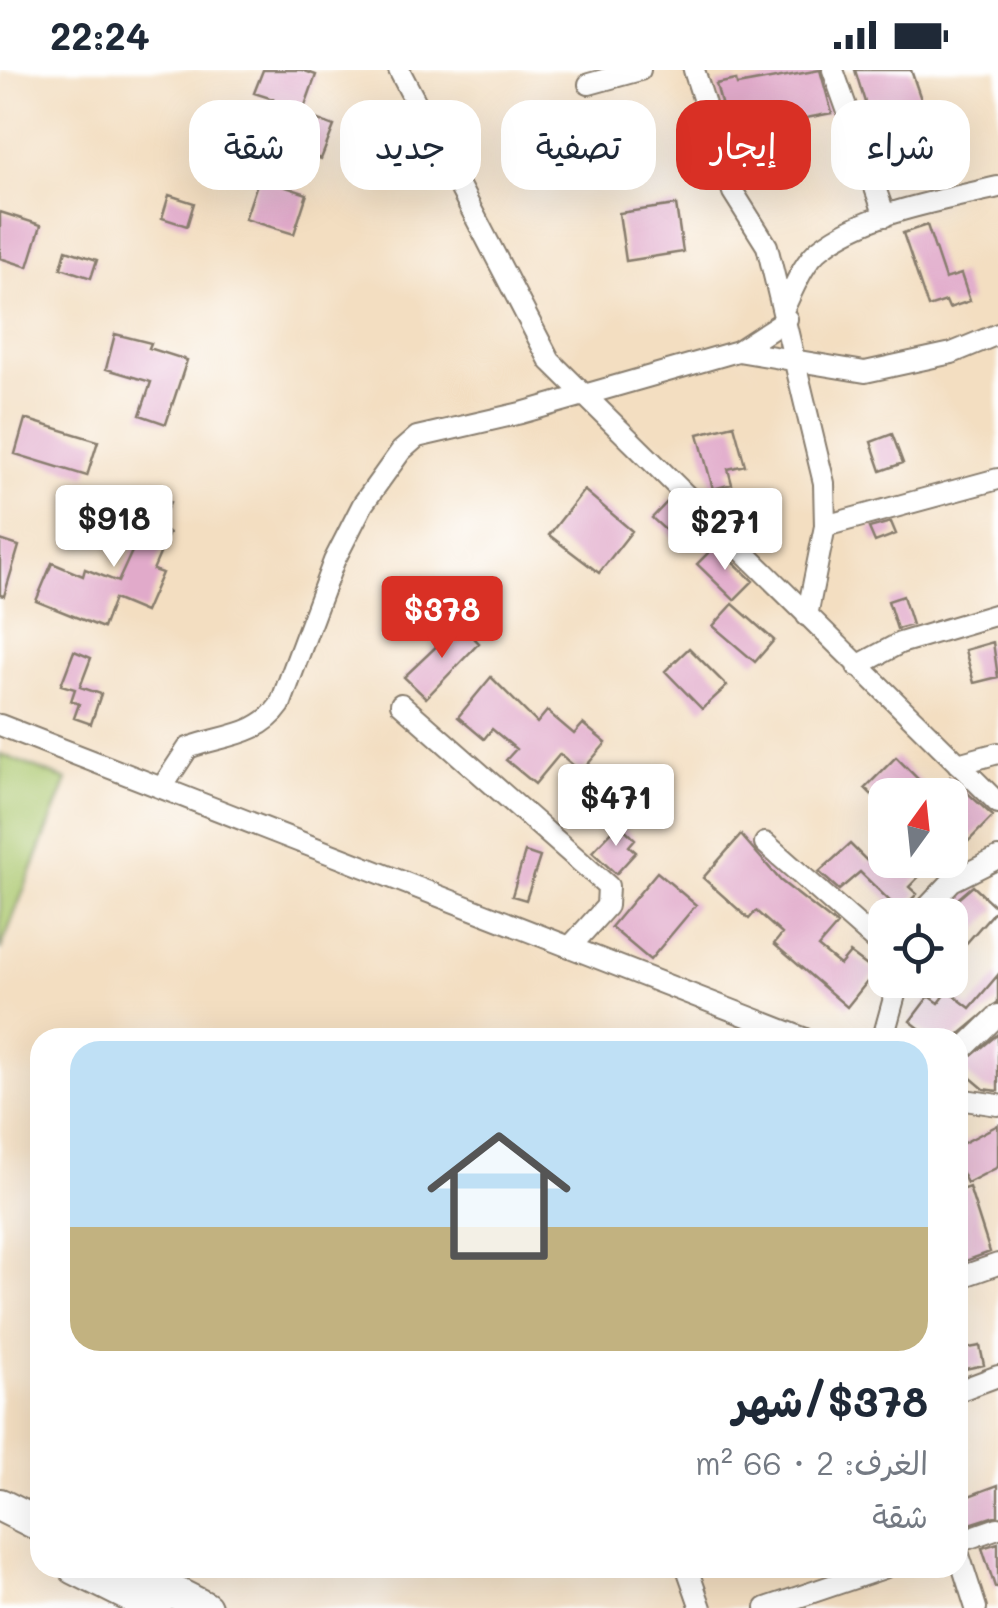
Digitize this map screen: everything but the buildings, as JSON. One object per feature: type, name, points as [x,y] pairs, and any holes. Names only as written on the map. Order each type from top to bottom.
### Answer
[{"type":"main road","points":[[0,1504],[30,1520]]},
{"type":"main road","points":[[0,1530],[30,1545]]},
{"type":"main road","points":[[95,1578],[156,1608]]},
{"type":"main road","points":[[145,1578],[205,1608]]},
{"type":"street","points":[[399,70],[550,361],[998,803]]},
{"type":"street","points":[[589,84],[640,70]]},
{"type":"street","points":[[694,70],[714,145],[732,192],[768,246],[824,483],[825,526],[807,616]]},
{"type":"street","points":[[834,70],[885,216]]},
{"type":"street","points":[[162,786],[188,748],[255,729],[280,706],[334,560],[363,504],[401,451],[433,430],[584,395],[738,351],[786,313],[804,267],[820,248],[885,216],[998,186]]},
{"type":"street","points":[[738,351],[865,372],[898,368],[998,334]]},
{"type":"street","points":[[825,526],[998,479]]},
{"type":"street","points":[[858,666],[900,643],[998,614]]},
{"type":"street","points":[[400,704],[608,886],[607,906],[570,947]]},
{"type":"street","points":[[0,724],[777,1028]]},
{"type":"street","points":[[958,764],[998,753]]},
{"type":"street","points":[[765,843],[868,934]]},
{"type":"street","points":[[936,898],[952,881],[998,858]]},
{"type":"street","points":[[887,1028],[894,998]]},
{"type":"street","points":[[968,1044],[998,1015]]},
{"type":"street","points":[[968,1101],[998,1106]]},
{"type":"street","points":[[968,1274],[998,1264]]},
{"type":"street","points":[[968,1387],[998,1376]]},
{"type":"street","points":[[968,1538],[998,1528]]},
{"type":"street","points":[[690,1578],[701,1608]]},
{"type":"street","points":[[766,1608],[830,1578]]},
{"type":"street","points":[[966,1578],[976,1608]]},
{"type":"green space","points":[[0,754],[67,780],[0,951]]}]
